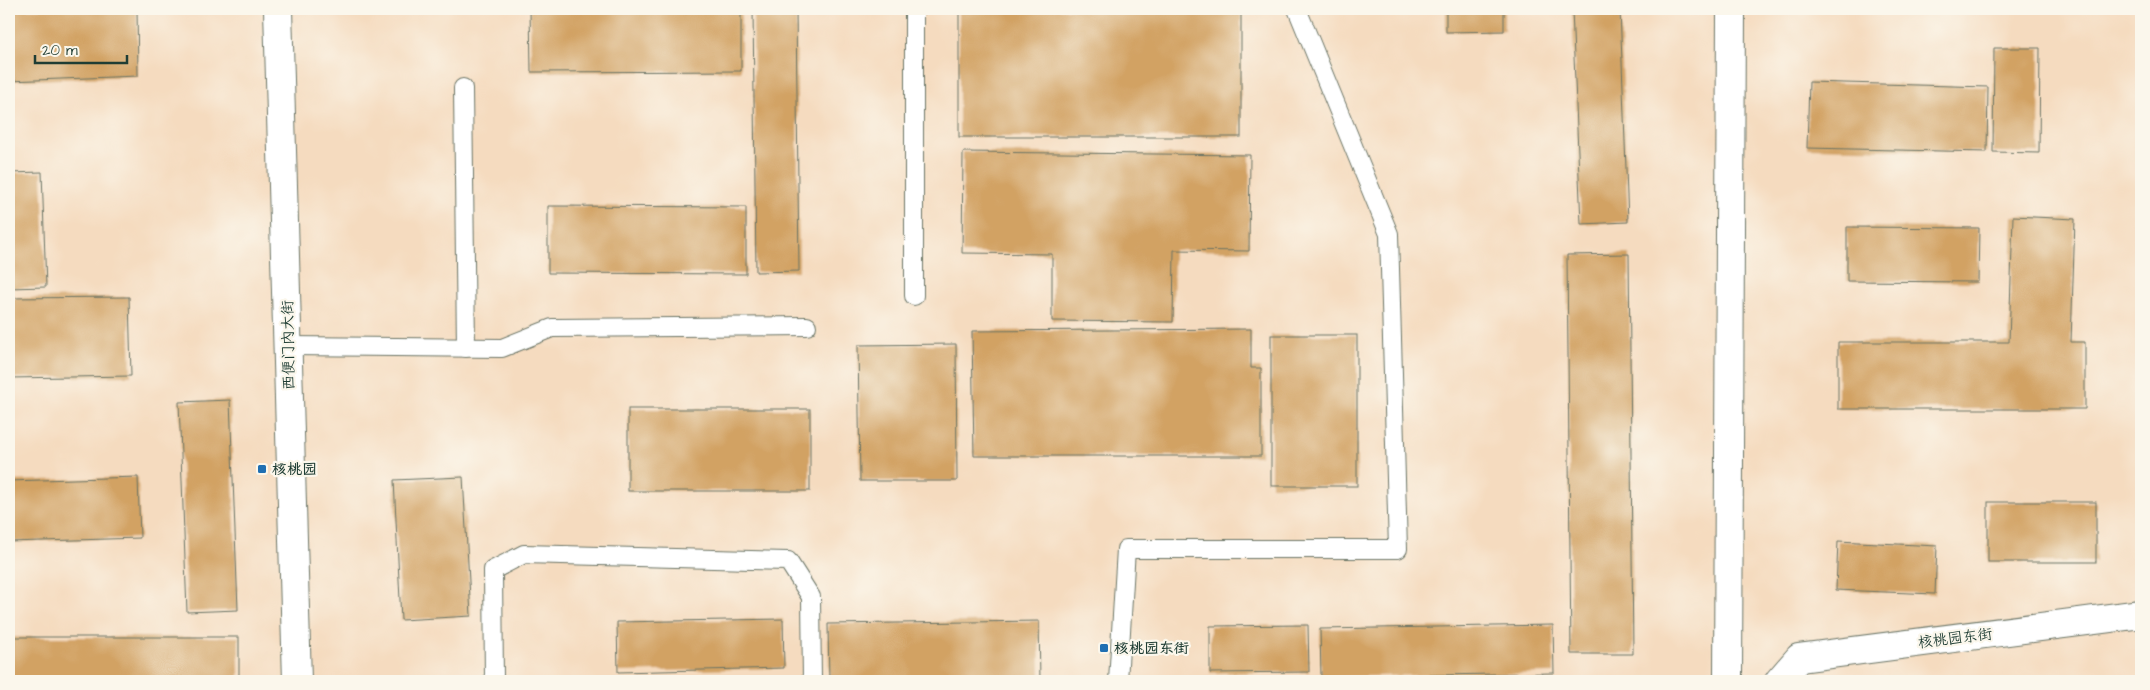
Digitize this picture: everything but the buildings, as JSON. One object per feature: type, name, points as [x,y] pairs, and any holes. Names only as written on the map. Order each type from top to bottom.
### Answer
[{"type":"street","name":"西便门内大街","points":[[278,9],[297,681]]},
{"type":"street","points":[[1728,681],[1731,9]]},
{"type":"street","name":"核桃园东街","points":[[1779,681],[1799,658],[2141,614]]},
{"type":"lane","points":[[914,9],[914,296]]},
{"type":"lane","points":[[1118,681],[1126,549],[1398,549],[1389,234],[1297,9]]},
{"type":"lane","points":[[463,88],[466,348]]},
{"type":"lane","points":[[289,346],[502,348],[552,328],[807,326]]},
{"type":"lane","points":[[494,681],[493,570],[524,554],[788,561],[811,597],[812,681]]},
{"type":"place","name":"核桃园","points":[[262,469]]},
{"type":"place","name":"核桃园东街","points":[[1104,648]]}]
